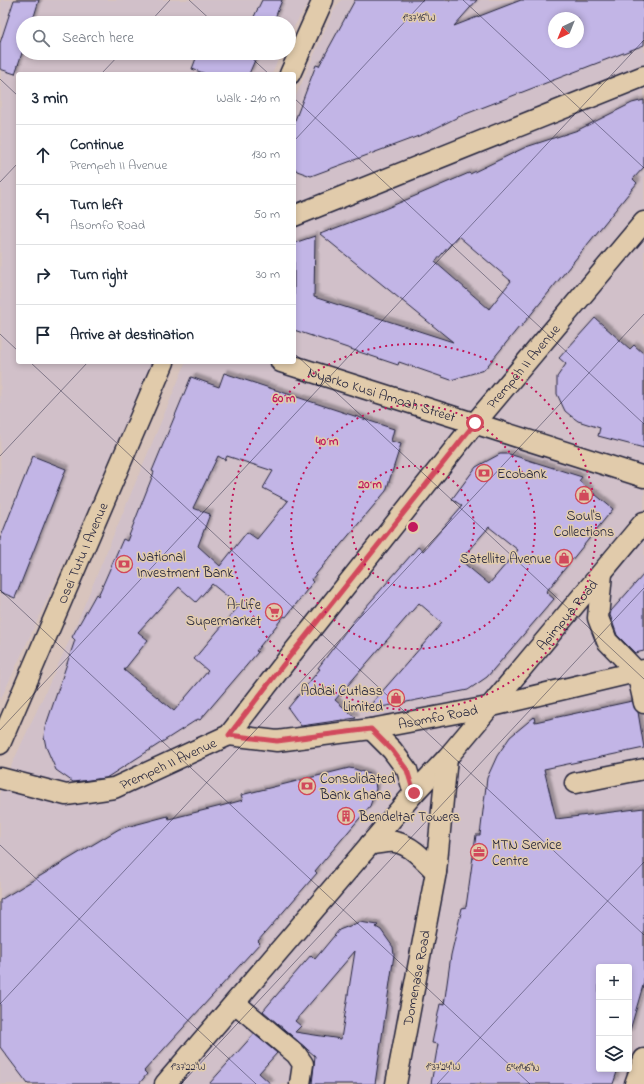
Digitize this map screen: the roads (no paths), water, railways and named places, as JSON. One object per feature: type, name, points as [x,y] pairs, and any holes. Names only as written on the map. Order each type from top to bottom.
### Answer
[{"type":"street","points":[[291,72],[323,0]]},
{"type":"street","points":[[296,215],[644,76]]},
{"type":"street","name":"Prempeh II Avenue","points":[[0,778],[66,795],[114,788],[229,735],[475,423],[644,222]]},
{"type":"street","name":"Osei Tutu I Avenue","points":[[0,744],[163,364]]},
{"type":"street","name":"Nyarko Kusi Amoah Street","points":[[287,364],[644,477]]},
{"type":"street","name":"Apimpua Road","points":[[165,1084],[414,793],[447,758],[488,707],[644,522]]},
{"type":"street","points":[[602,573],[598,618],[607,641],[641,671],[644,704]]},
{"type":"street","name":"Asomfo Road","points":[[229,735],[277,741],[371,729],[488,707],[641,671]]},
{"type":"street","points":[[371,729],[392,750],[407,770],[414,793]]},
{"type":"street","name":"Domenase Road","points":[[396,1084],[436,872],[447,758]]},
{"type":"street","points":[[575,784],[644,769]]},
{"type":"street","points":[[370,844],[395,842],[414,851],[436,872]]},
{"type":"street","points":[[235,1003],[296,1054],[303,1064],[300,1084]]},
{"type":"street","points":[[635,1084],[644,1059]]},
{"type":"place","name":"Ecobank","points":[[484,473]]},
{"type":"place","name":"Soul's Collections","points":[[584,495]]},
{"type":"place","name":"Satellite Avenue","points":[[564,558]]},
{"type":"place","name":"National Investment Bank","points":[[124,564]]},
{"type":"place","name":"A-Life Supermarket","points":[[274,612]]},
{"type":"place","name":"Addai Cutlass Limited","points":[[396,698]]},
{"type":"place","name":"Consolidated Bank Ghana","points":[[307,786]]},
{"type":"place","name":"Bendeltar Towers","points":[[346,816]]},
{"type":"place","name":"MTN Service Centre","points":[[479,852]]}]
